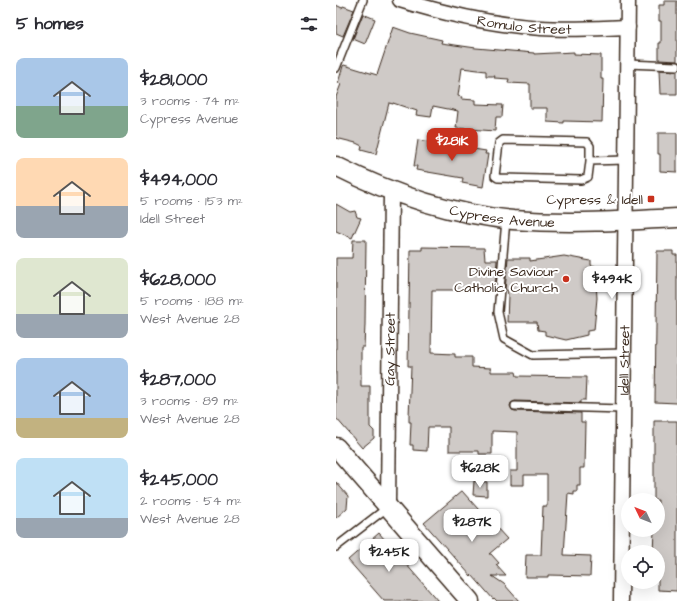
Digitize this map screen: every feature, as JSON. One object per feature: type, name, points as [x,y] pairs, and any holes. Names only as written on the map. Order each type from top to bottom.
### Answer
[{"type":"street","name":"Romulo Street","points":[[400,0],[460,17],[504,25],[578,29],[628,27]]},
{"type":"street","name":"Idell Street","points":[[621,601],[628,0]]},
{"type":"street","name":"Cypress Avenue","points":[[336,166],[391,191],[429,204],[506,219],[546,222],[625,221],[677,218]]},
{"type":"street","name":"Gay Street","points":[[388,507],[391,191]]},
{"type":"street","points":[[336,447],[470,601]]},
{"type":"lane","points":[[336,68],[363,0]]},
{"type":"lane","points":[[627,64],[677,66]]},
{"type":"lane","points":[[503,140],[587,142],[590,146],[590,161],[588,177],[581,180],[498,178],[495,176],[499,143],[503,140]]},
{"type":"lane","points":[[590,161],[626,160]]},
{"type":"lane","points":[[506,219],[498,312],[504,339],[533,354],[624,353]]},
{"type":"lane","points":[[515,406],[623,409]]},
{"type":"lane","points":[[336,547],[388,507]]},
{"type":"building","points":[[664,1],[677,1],[677,61],[659,60],[661,21],[659,21],[659,5],[664,5]]},
{"type":"building","points":[[336,5],[342,8],[343,6],[354,10],[343,36],[336,33]]},
{"type":"building","points":[[363,14],[375,19],[365,44],[353,39]]},
{"type":"building","points":[[393,27],[410,33],[442,40],[441,43],[476,48],[534,54],[574,52],[574,54],[601,55],[601,79],[603,79],[602,122],[547,122],[547,108],[530,108],[530,84],[508,83],[509,79],[486,76],[486,71],[462,68],[458,96],[462,97],[461,99],[475,100],[475,104],[503,105],[502,117],[496,117],[495,131],[456,128],[458,111],[433,106],[431,117],[416,115],[417,111],[389,103],[376,154],[361,150],[362,146],[356,143],[336,138],[336,97],[341,84],[338,83],[344,65],[377,75]]},
{"type":"building","points":[[659,70],[677,71],[677,94],[660,94]]},
{"type":"building","points":[[658,133],[677,133],[677,172],[660,171]]},
{"type":"building","points":[[418,140],[486,151],[485,154],[488,154],[483,187],[462,183],[463,178],[416,170],[417,166],[414,166]]},
{"type":"building","points":[[336,204],[350,212],[355,211],[357,217],[361,218],[352,238],[336,231]]},
{"type":"building","points":[[353,240],[366,240],[365,325],[364,347],[361,347],[361,386],[370,386],[370,427],[374,431],[374,438],[362,448],[336,418],[336,258],[352,258]]},
{"type":"building","points":[[422,247],[484,248],[485,260],[497,260],[495,290],[432,290],[431,353],[455,354],[455,357],[472,357],[472,367],[491,368],[491,372],[516,372],[517,376],[587,377],[586,400],[581,400],[581,403],[515,401],[511,403],[510,406],[512,410],[515,411],[581,413],[581,422],[585,422],[584,468],[580,468],[580,485],[577,485],[577,491],[574,491],[574,494],[568,493],[564,555],[591,556],[590,576],[548,575],[548,577],[525,577],[526,555],[541,555],[543,506],[547,506],[547,475],[524,475],[524,485],[510,485],[510,471],[517,471],[517,432],[492,431],[492,454],[479,454],[479,451],[449,451],[449,427],[428,427],[427,451],[413,450],[413,445],[410,445],[411,422],[409,422],[409,416],[411,366],[408,366],[410,250],[422,250]]},
{"type":"building","points":[[657,251],[673,251],[673,255],[677,255],[677,403],[655,402]]},
{"type":"building","points":[[564,256],[591,261],[591,266],[595,267],[597,298],[594,330],[587,331],[587,335],[566,340],[545,335],[545,331],[538,330],[537,322],[507,322],[508,295],[507,290],[505,290],[508,258],[530,258],[530,261]]},
{"type":"building","points":[[654,421],[677,421],[677,591],[658,590],[665,589],[665,545],[653,545],[654,537],[665,537],[665,493],[654,493]]},
{"type":"building","points":[[474,481],[487,482],[487,496],[473,495]]},
{"type":"building","points":[[336,482],[348,496],[347,508],[336,518]]},
{"type":"building","points":[[462,491],[495,528],[496,527],[507,539],[489,554],[491,554],[499,563],[496,565],[506,576],[492,576],[504,584],[519,601],[497,601],[494,598],[493,599],[424,523]]},
{"type":"building","points":[[379,533],[438,601],[384,601],[348,560]]},
{"type":"place","name":"Cypress & Idell","points":[[651,199]]},
{"type":"place","name":"Divine Saviour Catholic Church","points":[[566,279]]}]
